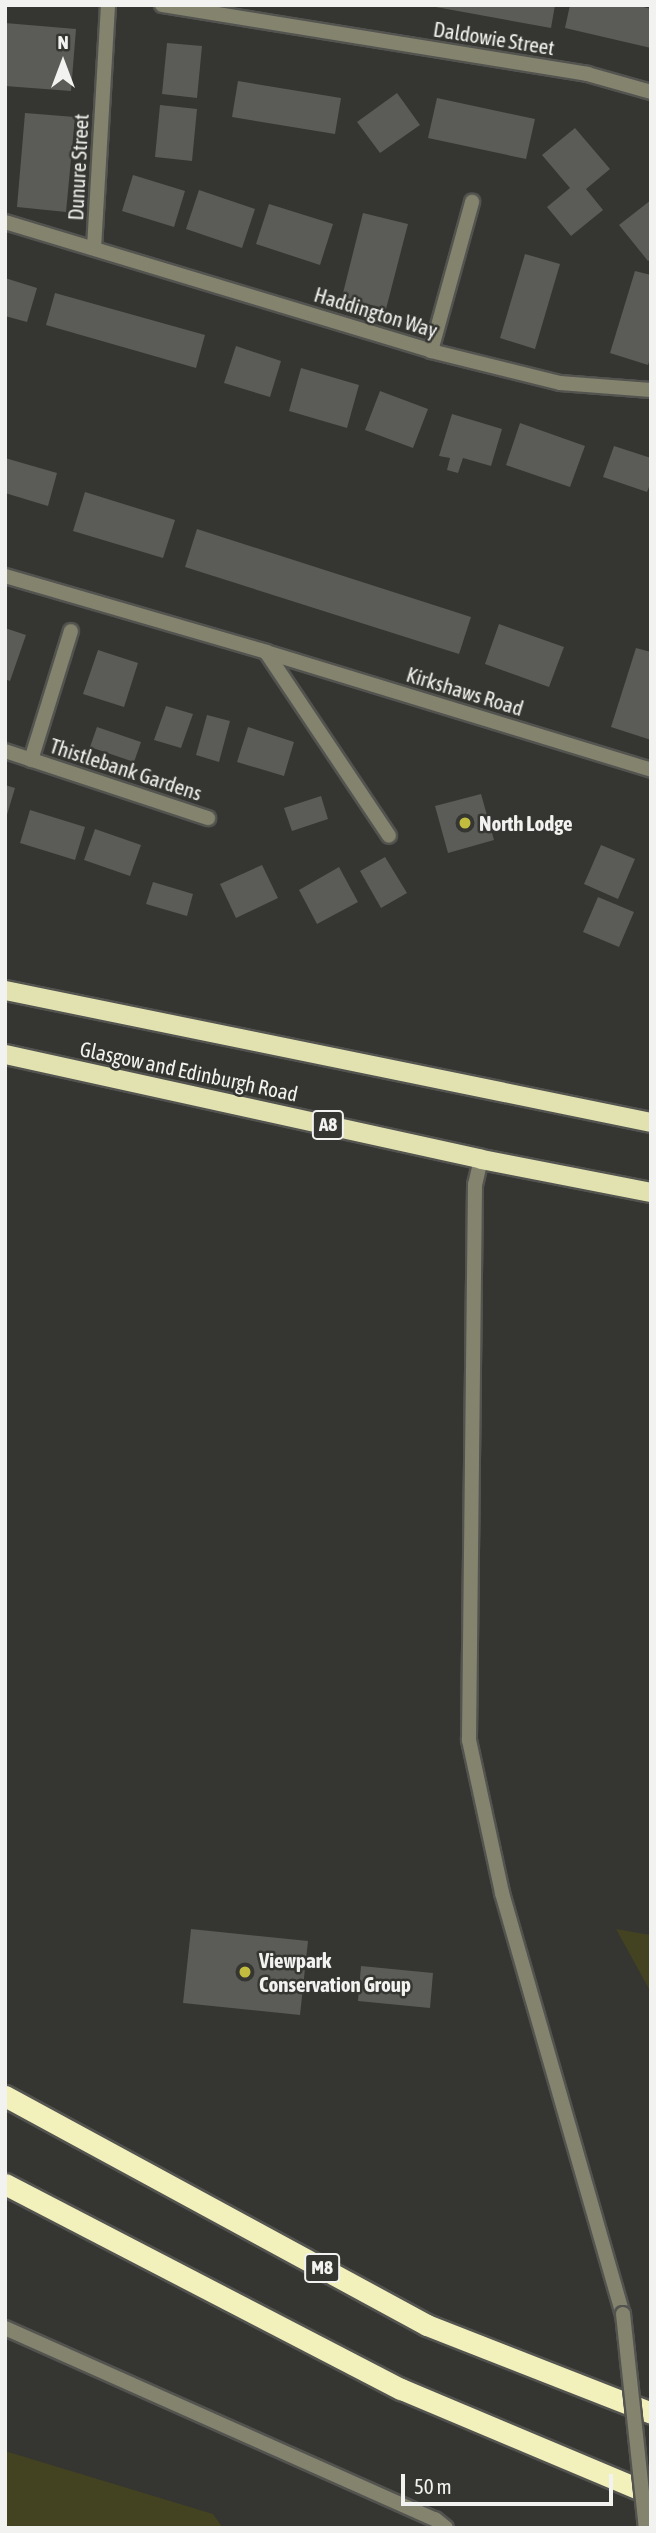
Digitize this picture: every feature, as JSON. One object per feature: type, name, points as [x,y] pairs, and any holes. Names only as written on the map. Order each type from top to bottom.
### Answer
[{"type":"highway","name":"Glasgow and Edinburgh Road","points":[[5,990],[651,1122]]},
{"type":"highway","name":"Glasgow and Edinburgh Road","points":[[5,1054],[481,1159],[651,1192]]},
{"type":"highway","name":"M8","points":[[5,2096],[427,2325],[651,2413]]},
{"type":"highway","points":[[5,2184],[401,2389],[651,2494]]},
{"type":"street","name":"Dunure Street","points":[[94,248],[108,5]]},
{"type":"street","name":"Daldowie Street","points":[[162,5],[587,74],[651,92]]},
{"type":"street","points":[[431,351],[472,202]]},
{"type":"street","name":"Haddington Way","points":[[5,222],[431,351],[559,383],[651,390]]},
{"type":"street","name":"Kirkshaws Road","points":[[5,576],[266,652],[651,770]]},
{"type":"street","name":"Thistlebank Gardens","points":[[31,760],[71,631]]},
{"type":"street","points":[[266,652],[389,836]]},
{"type":"street","name":"Thistlebank Gardens","points":[[5,751],[208,818]]},
{"type":"street","points":[[481,1159],[475,1184],[468,1740],[502,1893],[623,2314],[646,2528]]},
{"type":"street","points":[[5,2328],[435,2519],[446,2528]]},
{"type":"shaded area","points":[[616,1929],[651,1935],[651,1989],[649,1989]]},
{"type":"shaded area","points":[[5,2451],[213,2514],[223,2528],[5,2528]]},
{"type":"building","points":[[425,5],[555,5],[551,28]]},
{"type":"building","points":[[570,5],[636,5],[651,9],[651,48],[565,28]]},
{"type":"building","points":[[5,23],[76,29],[71,91],[5,86]]},
{"type":"building","points":[[167,43],[202,46],[197,98],[162,94]]},
{"type":"building","points":[[238,81],[341,98],[335,134],[232,117]]},
{"type":"building","points":[[397,93],[420,125],[380,153],[357,122]]},
{"type":"building","points":[[437,98],[535,119],[526,159],[428,138]]},
{"type":"building","points":[[160,105],[197,109],[192,161],[155,157]]},
{"type":"building","points":[[25,113],[75,117],[66,212],[17,207]]},
{"type":"building","points":[[575,128],[610,169],[586,189],[603,210],[571,236],[547,207],[570,188],[542,155]]},
{"type":"building","points":[[133,175],[185,191],[174,227],[122,211]]},
{"type":"building","points":[[199,190],[255,209],[242,248],[186,229]]},
{"type":"building","points":[[651,200],[651,259],[648,261],[619,225]]},
{"type":"building","points":[[269,204],[333,224],[320,265],[256,244]]},
{"type":"building","points":[[363,213],[408,224],[386,309],[342,297]]},
{"type":"building","points":[[525,254],[560,264],[535,349],[500,338]]},
{"type":"building","points":[[635,271],[651,275],[651,355],[648,365],[610,353]]},
{"type":"building","points":[[5,278],[37,288],[27,322],[5,316]]},
{"type":"building","points":[[55,293],[205,335],[196,368],[46,325]]},
{"type":"building","points":[[236,346],[281,361],[270,397],[224,383]]},
{"type":"building","points":[[301,368],[359,385],[347,428],[289,411]]},
{"type":"building","points":[[380,391],[428,409],[413,448],[365,430]]},
{"type":"building","points":[[452,414],[502,429],[491,466],[463,458],[458,473],[447,470],[450,458],[439,456]]},
{"type":"building","points":[[520,423],[585,446],[570,487],[506,465]]},
{"type":"building","points":[[614,446],[651,458],[651,482],[647,492],[603,477]]},
{"type":"building","points":[[5,458],[57,473],[48,506],[5,493]]},
{"type":"building","points":[[85,492],[175,520],[163,558],[73,531]]},
{"type":"building","points":[[197,529],[471,617],[459,654],[185,567]]},
{"type":"building","points":[[499,624],[564,647],[549,687],[485,664]]},
{"type":"building","points":[[5,628],[26,635],[10,681],[5,679]]},
{"type":"building","points":[[636,648],[651,652],[651,740],[611,727]]},
{"type":"building","points":[[98,650],[138,663],[124,707],[83,694]]},
{"type":"building","points":[[166,706],[193,714],[181,748],[154,740]]},
{"type":"building","points":[[207,715],[230,721],[219,762],[196,755]]},
{"type":"building","points":[[97,727],[141,742],[134,762],[90,747]]},
{"type":"building","points":[[248,727],[294,742],[284,776],[237,762]]},
{"type":"building","points":[[5,785],[15,788],[6,818],[5,818]]},
{"type":"building","name":"North Lodge","points":[[481,794],[494,840],[448,853],[435,806]]},
{"type":"building","points":[[321,796],[328,819],[292,831],[284,808]]},
{"type":"building","points":[[30,810],[85,827],[75,860],[20,843]]},
{"type":"building","points":[[95,829],[141,845],[130,876],[84,860]]},
{"type":"building","points":[[601,845],[635,859],[618,899],[584,884]]},
{"type":"building","points":[[385,857],[407,893],[381,908],[360,871]]},
{"type":"building","points":[[262,865],[278,898],[236,918],[220,884]]},
{"type":"building","points":[[339,867],[358,902],[317,924],[299,890]]},
{"type":"building","points":[[153,882],[193,894],[187,916],[146,904]]},
{"type":"building","points":[[598,897],[634,912],[619,947],[583,932]]},
{"type":"building","name":"Viewpark Conservation Group","points":[[191,1929],[308,1941],[300,2015],[183,2003]]},
{"type":"building","points":[[361,1966],[433,1973],[430,2008],[358,2001]]},
{"type":"place","name":"North Lodge","points":[[465,823]]},
{"type":"place","name":"Viewpark Conservation Group","points":[[245,1972]]}]
